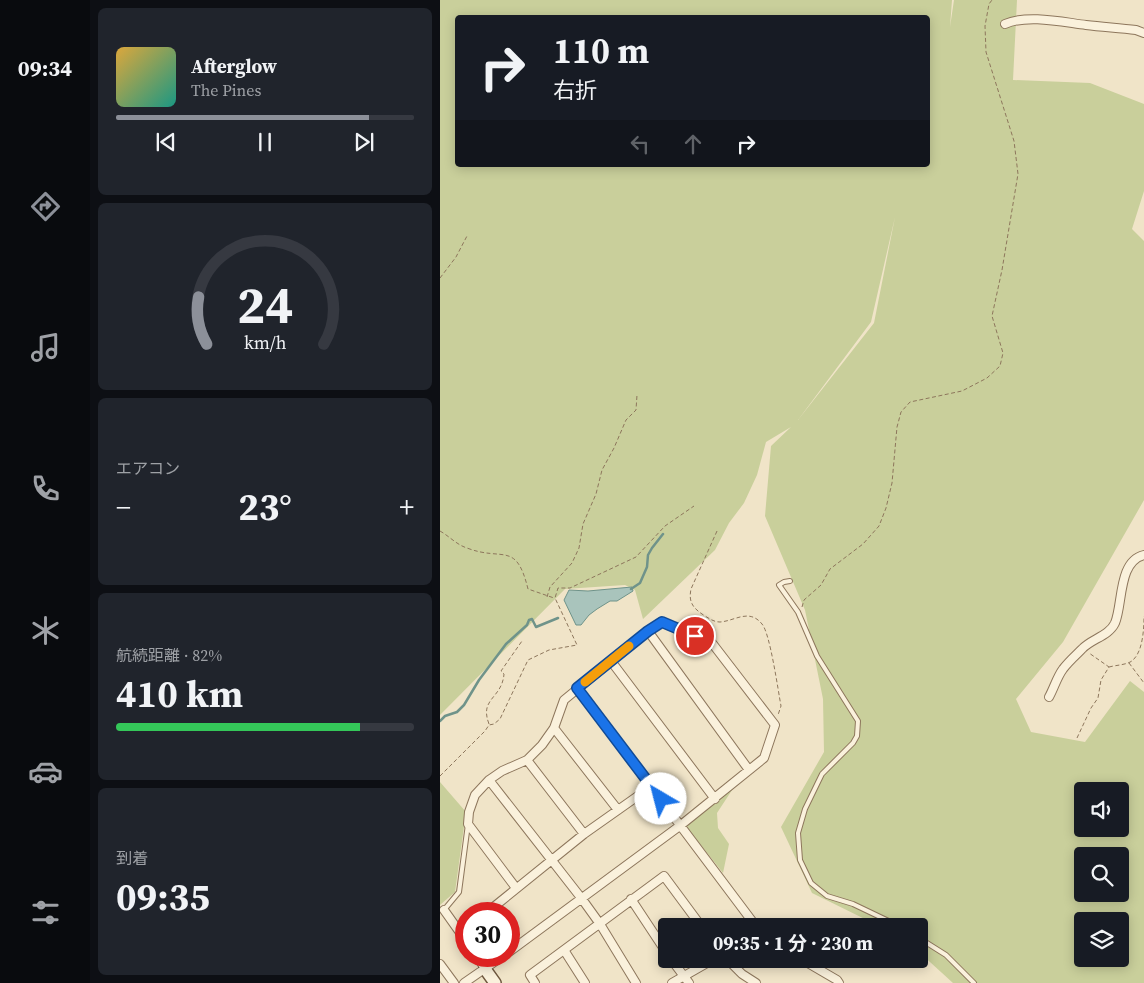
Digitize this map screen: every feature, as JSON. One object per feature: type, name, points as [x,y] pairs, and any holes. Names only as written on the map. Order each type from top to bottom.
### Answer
[{"type":"street","points":[[1005,24],[1022,20],[1061,21],[1136,30],[1144,33]]},
{"type":"street","points":[[1049,697],[1063,670],[1082,649],[1114,626],[1120,610],[1126,572],[1132,562],[1144,555]]},
{"type":"street","points":[[516,888],[468,824],[475,795],[489,780],[502,771],[527,760],[542,745],[554,728],[564,700],[648,631],[662,622],[712,643],[775,725],[764,758],[681,825],[520,943]]},
{"type":"street","points":[[648,631],[749,770]]},
{"type":"street","points":[[611,661],[715,799]]},
{"type":"street","points":[[577,688],[681,825],[748,918]]},
{"type":"street","points":[[554,728],[618,810]]},
{"type":"street","points":[[527,760],[584,834]]},
{"type":"street","points":[[489,780],[582,899],[600,924],[636,983]]},
{"type":"street","points":[[499,902],[584,834],[652,786]]},
{"type":"street","points":[[535,983],[530,975],[664,876],[696,918]]},
{"type":"street","points":[[631,899],[658,940]]},
{"type":"street","points":[[444,910],[455,926]]},
{"type":"street","points":[[564,950],[585,983]]},
{"type":"street","points":[[440,964],[454,983]]},
{"type":"street","points":[[464,983],[489,967]]},
{"type":"street","points":[[677,968],[686,980]]},
{"type":"street","points":[[672,983],[686,980],[702,968]]},
{"type":"street","points":[[736,968],[756,983]]},
{"type":"street","points":[[816,968],[839,983]]},
{"type":"street","points":[[486,969],[495,983]]},
{"type":"lane","points":[[790,580],[779,585],[798,612],[817,656],[858,722],[858,729],[853,743],[822,774],[805,809],[798,833],[800,860],[811,883],[827,896],[853,904],[882,918]]},
{"type":"lane","points":[[444,910],[459,892],[468,824]]},
{"type":"lane","points":[[928,944],[946,955],[974,983]]},
{"type":"path","points":[[798,612],[804,600],[821,586],[830,569],[863,544],[879,526],[892,483],[897,427],[901,412],[910,402],[962,391],[987,378],[1000,366],[1002,353],[992,316],[1002,270],[1018,174],[1014,141],[986,52],[985,26],[989,4],[992,0]]},
{"type":"path","points":[[440,278],[456,256],[467,236]]},
{"type":"path","points":[[547,597],[550,587],[572,563],[579,548],[584,524],[596,494],[602,470],[626,420],[636,410],[637,395]]},
{"type":"path","points":[[440,776],[489,725],[494,724],[500,719],[528,660],[549,650],[577,645],[555,598],[558,588],[570,588],[636,557],[665,526],[694,506]]},
{"type":"path","points":[[440,531],[465,548],[509,556],[519,562],[528,589],[547,597],[555,598]]},
{"type":"path","points":[[717,532],[691,589],[691,603],[696,610],[714,621],[751,616],[762,623],[767,635],[781,706],[777,718],[773,722]]},
{"type":"path","points":[[1077,738],[1091,708],[1098,698],[1101,680],[1109,667],[1133,660],[1143,635],[1144,616]]},
{"type":"path","points":[[489,725],[486,717],[487,707],[502,688],[504,674],[501,671],[522,641]]},
{"type":"path","points":[[1082,649],[1109,667]]},
{"type":"path","points":[[1129,662],[1144,683]]},
{"type":"green space","points":[[440,0],[952,0],[950,27],[954,0],[1017,0],[1013,80],[1090,83],[1144,104],[1144,191],[1132,229],[1144,241],[1144,500],[1063,642],[1016,699],[1031,732],[1085,742],[1130,681],[1144,692],[1144,983],[953,983],[928,960],[928,918],[863,918],[812,893],[781,827],[824,752],[823,699],[805,610],[765,516],[771,446],[791,427],[766,442],[757,475],[744,503],[729,523],[715,550],[643,619],[635,590],[625,585],[565,589],[440,715]],"holes":[[[895,217],[874,323],[798,420],[871,322]]]},
{"type":"green space","points":[[440,782],[466,812],[455,892],[440,905]]},
{"type":"green space","points":[[736,784],[717,813],[718,828],[729,844],[723,873],[685,825]]},
{"type":"water","points":[[632,587],[633,591],[617,601],[610,601],[597,609],[581,625],[576,625],[564,600],[569,590],[588,591]]},
{"type":"waterway","points":[[631,589],[640,583],[647,567],[648,555],[663,534]]},
{"type":"waterway","points":[[440,721],[445,716],[457,712],[464,705],[479,680],[506,644],[527,625],[529,620],[532,619],[536,627],[558,618]]},
{"type":"slow traffic","points":[[585,682],[629,646]]},
{"type":"route","points":[[661,799],[577,688],[662,622],[695,636]]}]
